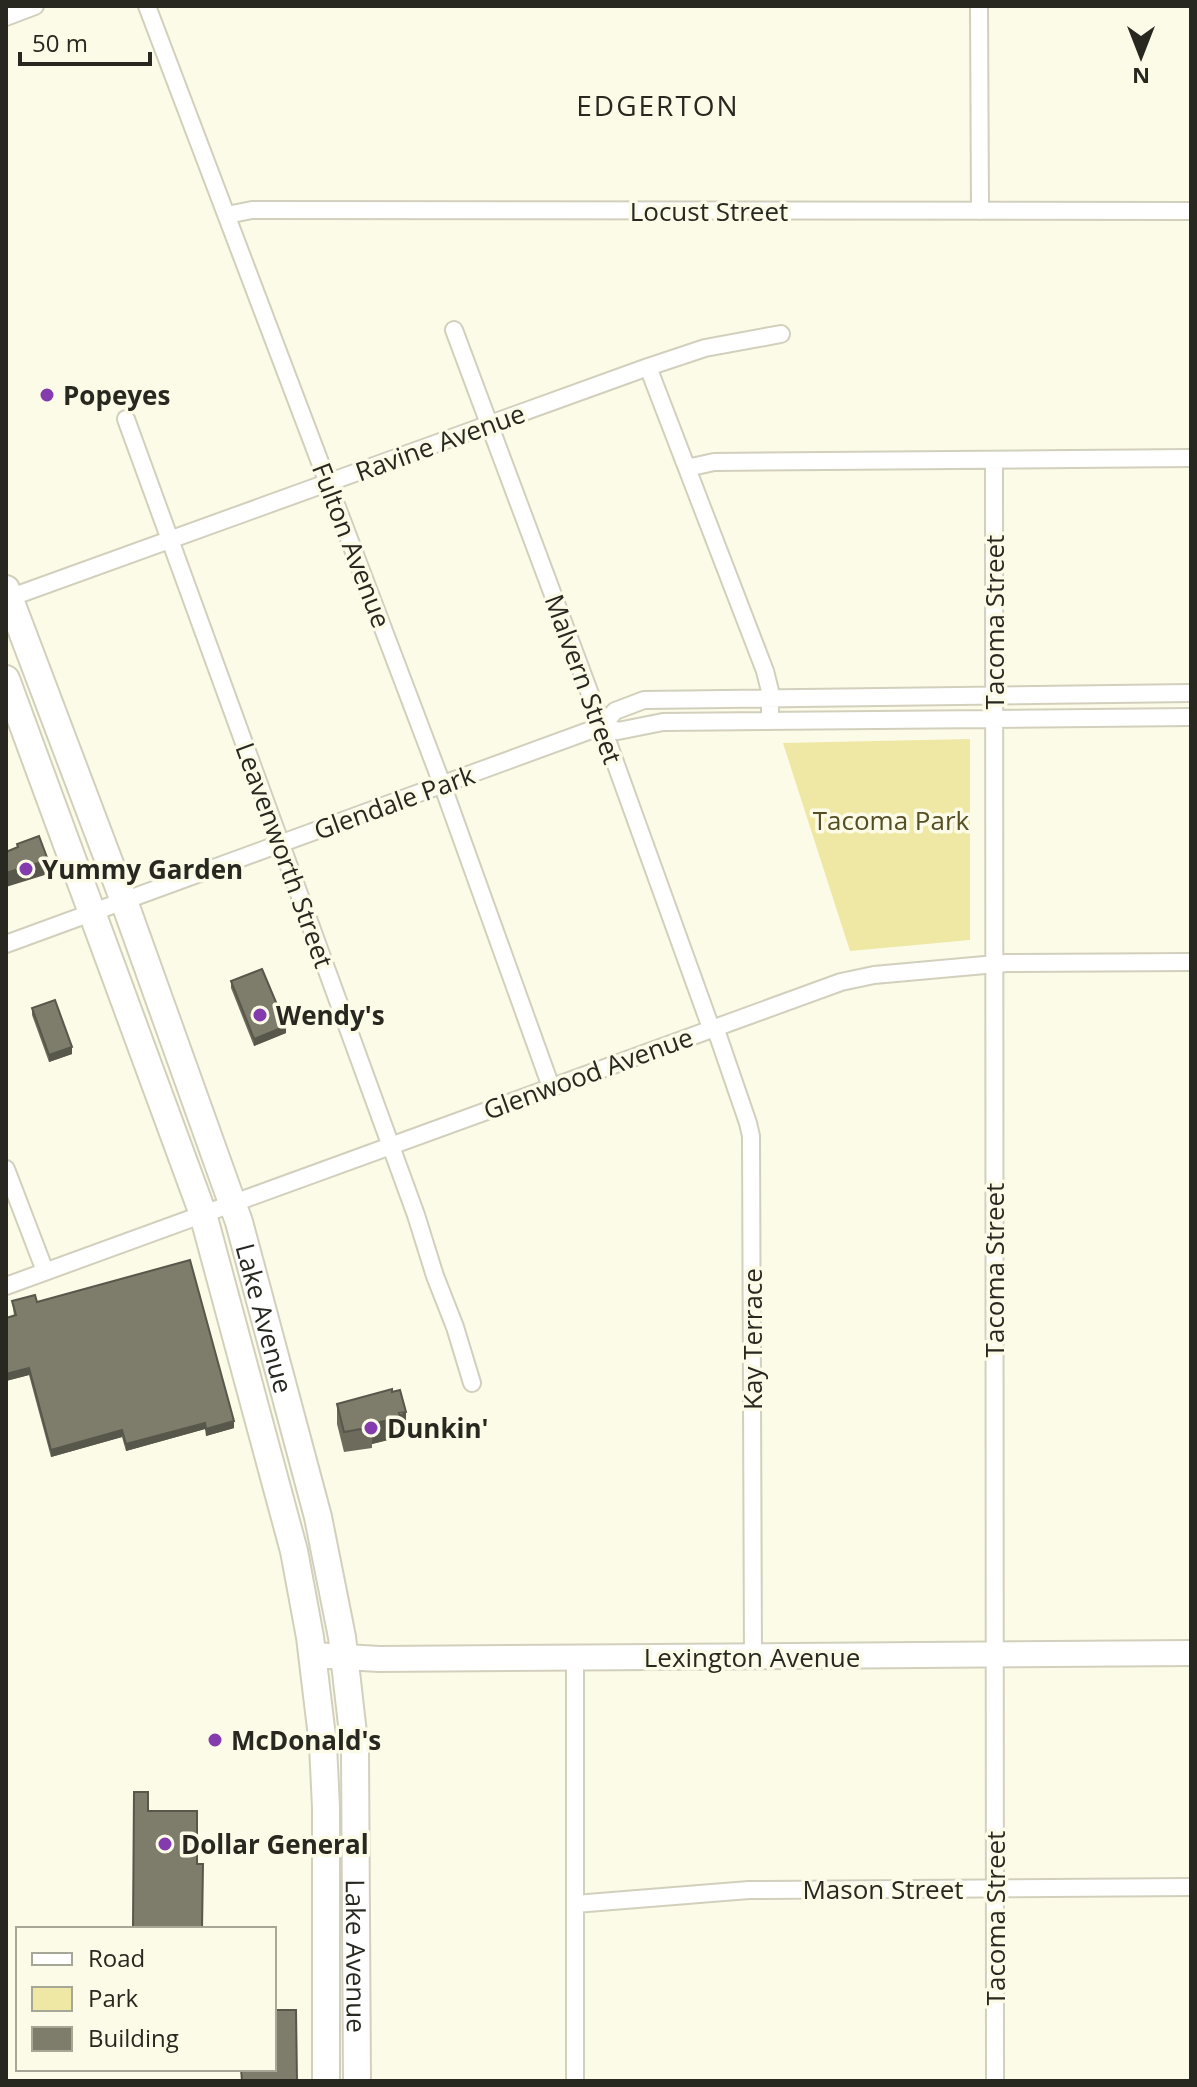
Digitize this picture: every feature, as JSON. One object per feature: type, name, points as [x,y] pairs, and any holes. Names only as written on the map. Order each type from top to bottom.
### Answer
[{"type":"main road","name":"Lake Avenue","points":[[7,596],[124,901],[232,1203],[318,1517],[345,1658],[356,1777],[357,2081]]},
{"type":"main road","name":"Lake Avenue","points":[[6,679],[203,1214],[287,1522],[313,1655],[323,1745],[326,1807],[326,2081]]},
{"type":"main road","name":"Lexington Avenue","points":[[313,1655],[345,1658],[575,1658],[1191,1653]]},
{"type":"street","points":[[6,17],[35,6]]},
{"type":"street","name":"Fulton Avenue","points":[[147,6],[442,784],[551,1087]]},
{"type":"street","points":[[979,6],[980,211]]},
{"type":"street","name":"Locust Street","points":[[227,215],[252,210],[1191,211]]},
{"type":"street","name":"Malvern Street","points":[[454,330],[713,1028]]},
{"type":"street","name":"Ravine Avenue","points":[[7,596],[648,367],[705,348],[781,334]]},
{"type":"street","points":[[648,367],[765,671],[770,721]]},
{"type":"street","name":"Leavenworth Street","points":[[126,419],[455,1327],[472,1383]]},
{"type":"street","points":[[687,468],[714,462],[1191,458]]},
{"type":"street","name":"Tacoma Street","points":[[994,460],[995,2081]]},
{"type":"street","name":"Glendale Park","points":[[6,944],[602,726],[615,711],[644,700],[1191,693]]},
{"type":"street","name":"Glendale Park","points":[[602,726],[618,731],[663,722],[1191,717]]},
{"type":"street","name":"Glenwood Avenue","points":[[6,1286],[852,979],[994,964],[1191,962]]},
{"type":"street","name":"Kay Terrace","points":[[713,1028],[751,1136],[753,1657]]},
{"type":"street","points":[[6,1169],[45,1271]]},
{"type":"street","points":[[575,1658],[575,2081]]},
{"type":"street","name":"Mason Street","points":[[575,1904],[749,1890],[1191,1887]]},
{"type":"green space","name":"Tacoma Park","points":[[970,739],[970,940],[850,951],[783,743]]},
{"type":"building","points":[[39,836],[48,860],[6,873],[6,852]]},
{"type":"building","points":[[262,969],[286,1026],[254,1039],[231,981]]},
{"type":"building","points":[[55,1000],[72,1047],[49,1055],[32,1008]]},
{"type":"building","points":[[190,1260],[234,1421],[206,1429],[205,1423],[126,1444],[122,1430],[51,1450],[29,1368],[6,1374],[6,1318],[16,1315],[12,1301],[35,1295],[37,1302]]},
{"type":"building","points":[[392,1389],[392,1392],[400,1390],[406,1412],[399,1413],[400,1417],[372,1424],[372,1427],[344,1432],[337,1404]]},
{"type":"building","name":"Dollar General","points":[[134,1792],[148,1792],[148,1811],[197,1811],[197,1864],[203,1864],[202,1927],[133,1927]]},
{"type":"building","points":[[276,2010],[296,2010],[297,2081],[242,2081],[241,2071],[276,2071]]},
{"type":"place","name":"Popeyes","points":[[47,395]]},
{"type":"place","name":"Yummy Garden","points":[[26,869]]},
{"type":"place","name":"Wendy's","points":[[260,1015]]},
{"type":"place","name":"Dunkin'","points":[[371,1428]]},
{"type":"place","name":"McDonald's","points":[[215,1740]]},
{"type":"place","name":"Dollar General","points":[[165,1844]]},
{"type":"district","name":"EDGERTON","points":[[658,105]]}]
